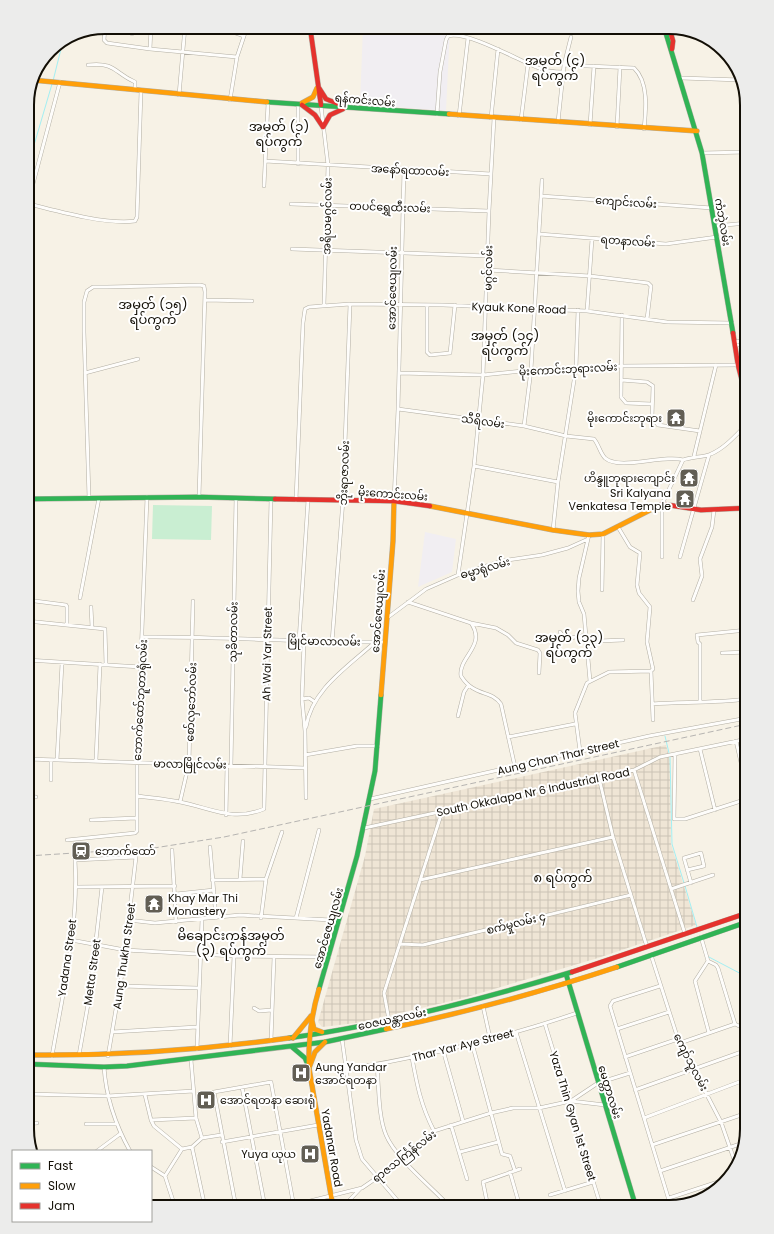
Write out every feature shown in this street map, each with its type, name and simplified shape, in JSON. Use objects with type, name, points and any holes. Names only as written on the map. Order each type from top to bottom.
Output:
[{"type":"main road","points":[[311,34],[321,105]]},
{"type":"main road","name":"ကံဘဲ့လမ်း","points":[[667,34],[697,131],[702,153],[740,372]]},
{"type":"main road","name":"ကံဘဲ့လမ်း","points":[[671,34],[673,41],[672,48]]},
{"type":"main road","name":"ရန်ကင်းလမ်း","points":[[38,81],[230,100],[321,105],[644,129],[697,131]]},
{"type":"main road","points":[[317,85],[313,97],[299,104],[315,115],[323,127],[330,115],[347,108]]},
{"type":"main road","points":[[317,85],[326,99],[347,108]]},
{"type":"main road","name":"မိုးကောင်းလမ်း","points":[[34,500],[147,497],[394,501],[425,505],[589,537],[604,534],[662,504]]},
{"type":"main road","name":"အောင်ဇေယျလမ်း","points":[[308,1044],[311,1016],[329,957],[364,828],[370,799],[378,746],[394,501]]},
{"type":"main road","points":[[662,504],[694,509],[714,510],[740,508]]},
{"type":"main road","name":"ဝေဇယန္တာလမ်း","points":[[34,1055],[108,1056],[230,1046],[292,1039],[389,1020],[426,1012],[566,974],[740,915]]},
{"type":"main road","points":[[729,919],[731,927]]},
{"type":"main road","name":"ဝေဇယန္တာလမ်း","points":[[34,1064],[104,1067],[127,1066],[191,1060],[342,1039],[427,1021],[569,983],[740,925]]},
{"type":"main road","name":"မေတ္တာလမ်း","points":[[566,974],[634,1200]]},
{"type":"main road","points":[[426,1012],[427,1021]]},
{"type":"main road","points":[[311,1016],[314,1029],[317,1031],[327,1032]]},
{"type":"main road","points":[[292,1039],[311,1016]]},
{"type":"main road","points":[[309,1068],[315,1052],[325,1042]]},
{"type":"main road","name":"Yadanar Road","points":[[308,1044],[309,1068],[332,1200]]},
{"type":"main road","points":[[292,1047],[306,1058],[309,1068]]},
{"type":"main road","points":[[126,1055],[127,1066]]},
{"type":"street","points":[[104,34],[104,40],[107,43],[150,49],[237,57]]},
{"type":"street","points":[[150,49],[151,34]]},
{"type":"street","points":[[179,95],[184,34]]},
{"type":"street","points":[[230,100],[237,57],[244,36],[238,34]]},
{"type":"street","points":[[437,114],[440,72],[448,36],[452,35],[468,38],[498,49],[528,64],[551,72],[564,72]]},
{"type":"street","points":[[558,122],[564,65],[571,37]]},
{"type":"street","points":[[459,116],[468,38]]},
{"type":"street","name":"မဂ္ဂင်လမ်း","points":[[458,575],[474,466],[483,375],[487,306],[493,118],[498,49]]},
{"type":"street","points":[[88,65],[96,64],[114,67],[135,82],[135,90]]},
{"type":"street","points":[[521,120],[528,64]]},
{"type":"street","points":[[564,65],[634,68],[638,72],[645,95],[644,129]]},
{"type":"street","points":[[590,125],[594,66]]},
{"type":"street","points":[[617,127],[620,67]]},
{"type":"street","points":[[681,78],[735,80]]},
{"type":"street","points":[[34,180],[60,82]]},
{"type":"street","points":[[34,205],[109,220],[135,221],[137,217],[141,91]]},
{"type":"street","points":[[264,186],[268,102]]},
{"type":"street","points":[[298,164],[299,104]]},
{"type":"street","name":"အရိယမဂ္ဂင်လမ်း","points":[[321,105],[328,166],[327,250],[324,305]]},
{"type":"street","points":[[702,153],[740,152]]},
{"type":"street","name":"အနော်ရထာလမ်း","points":[[264,161],[328,166],[491,174]]},
{"type":"street","name":"အောင်ဇေယျလမ်း","points":[[394,501],[398,409],[404,170]]},
{"type":"street","points":[[524,426],[531,370],[542,180]]},
{"type":"street","name":"ကျောင်းလမ်း","points":[[541,196],[712,208]]},
{"type":"street","name":"တပင်ရွှေထီးလမ်း","points":[[291,204],[489,211]]},
{"type":"street","points":[[715,226],[740,224]]},
{"type":"street","name":"ရတနာလမ်း","points":[[539,234],[673,244],[717,237]]},
{"type":"street","points":[[587,310],[592,239]]},
{"type":"street","points":[[292,249],[488,256]]},
{"type":"street","points":[[488,270],[590,276],[649,283],[651,288],[647,319]]},
{"type":"street","points":[[89,498],[84,302],[87,291],[93,287],[107,286],[200,285],[204,286],[205,300],[200,498]]},
{"type":"street","points":[[205,300],[252,301]]},
{"type":"street","name":"ဘိုးရာဇာလမ်း","points":[[332,642],[343,500],[350,304]]},
{"type":"street","points":[[427,304],[427,352],[430,355],[450,353],[455,305]]},
{"type":"street","name":"Kyauk Kone Road","points":[[296,500],[305,309],[324,305],[427,304],[587,310],[622,314],[647,319],[708,324],[732,323]]},
{"type":"street","points":[[553,530],[558,482],[576,368],[578,310]]},
{"type":"street","points":[[622,314],[621,397],[624,402],[652,404]]},
{"type":"street","points":[[735,344],[740,342]]},
{"type":"street","points":[[735,344],[740,344]]},
{"type":"street","points":[[85,373],[138,359]]},
{"type":"street","name":"မိုးကောင်းဘုရားလမ်း","points":[[399,373],[483,375],[531,370],[621,366],[738,364]]},
{"type":"street","points":[[694,456],[716,365]]},
{"type":"street","points":[[621,380],[646,382],[653,386],[652,417],[658,425],[700,431]]},
{"type":"street","name":"သီရိလမ်း","points":[[398,409],[524,426],[566,436],[594,439],[605,458],[614,461],[640,463],[670,458],[683,460]]},
{"type":"street","points":[[662,557],[662,504],[683,460],[694,456],[709,455],[721,449],[740,431]]},
{"type":"street","points":[[680,557],[709,455]]},
{"type":"street","points":[[474,466],[558,482]]},
{"type":"street","name":"ဘောက်ထော်ဘူတာရုံလမ်း","points":[[67,840],[137,832],[137,763],[143,637],[147,497]]},
{"type":"street","points":[[80,598],[99,498]]},
{"type":"street","name":"သုခိတာလမ်း","points":[[226,815],[229,765],[236,498]]},
{"type":"street","name":"Ah Wai Yar Street","points":[[226,815],[244,814],[264,809],[271,499]]},
{"type":"street","points":[[299,641],[308,500]]},
{"type":"street","points":[[693,600],[702,576],[700,559],[712,527],[714,510]]},
{"type":"street","points":[[618,527],[630,547],[641,556],[637,572],[637,585],[639,593],[650,607],[647,642],[653,669],[651,671],[653,720]]},
{"type":"street","points":[[602,590],[604,534]]},
{"type":"street","points":[[589,537],[579,578],[578,591],[586,635],[590,681]]},
{"type":"street","name":"ဓမ္မာရုံလမ်း","points":[[386,618],[426,589],[458,575],[502,561],[542,555],[568,548],[589,537]]},
{"type":"street","points":[[34,601],[66,605],[67,625]]},
{"type":"street","name":"စော်လှဘော်လမ်း","points":[[180,802],[189,763],[193,601]]},
{"type":"street","points":[[408,602],[471,623],[496,628],[508,635],[516,643],[538,650],[540,653],[539,673]]},
{"type":"street","points":[[91,607],[92,627]]},
{"type":"street","points":[[34,622],[105,629],[106,665]]},
{"type":"street","points":[[471,623],[474,630],[474,648],[463,664],[460,672],[461,676],[468,686],[498,700],[501,704],[515,768]]},
{"type":"street","points":[[700,701],[700,644],[698,642],[697,635],[740,631]]},
{"type":"street","points":[[560,632],[563,638],[586,635]]},
{"type":"street","name":"မြိုင်မာလာလမ်း","points":[[143,637],[193,636],[299,641],[384,642]]},
{"type":"street","points":[[587,643],[623,640]]},
{"type":"street","points":[[304,641],[302,699],[305,731],[306,798]]},
{"type":"street","points":[[305,731],[308,717],[315,702],[338,674],[374,642]]},
{"type":"street","points":[[722,653],[740,652]]},
{"type":"street","points":[[34,661],[141,667]]},
{"type":"street","points":[[57,760],[62,663]]},
{"type":"street","points":[[96,760],[100,664]]},
{"type":"street","points":[[580,751],[575,724],[576,709],[583,689],[590,681],[609,672],[651,671]]},
{"type":"street","points":[[458,716],[464,692],[468,686]]},
{"type":"street","points":[[302,699],[309,698],[315,702]]},
{"type":"street","points":[[652,704],[700,701],[718,703],[740,700]]},
{"type":"street","name":"Aung Chan Thar Street","points":[[370,799],[515,768],[580,751],[740,719]]},
{"type":"street","points":[[508,737],[575,724]]},
{"type":"street","name":"South Okkalapa Nr 6 Industrial Road","points":[[364,828],[634,770],[660,758],[740,740]]},
{"type":"street","points":[[736,741],[740,758]]},
{"type":"street","points":[[305,755],[357,746],[378,746]]},
{"type":"street","points":[[700,749],[715,810]]},
{"type":"street","points":[[675,754],[674,819],[685,820],[740,801]]},
{"type":"street","name":"မာလာမြိုင်လမ်း","points":[[34,759],[96,760],[137,763],[189,763],[306,768]]},
{"type":"street","points":[[52,760],[52,780]]},
{"type":"street","points":[[634,770],[685,934]]},
{"type":"street","points":[[599,778],[613,838],[647,947]]},
{"type":"street","points":[[137,796],[180,802],[226,815]]},
{"type":"street","points":[[389,1020],[384,993],[442,812]]},
{"type":"street","points":[[91,820],[136,818]]},
{"type":"street","points":[[296,918],[320,830]]},
{"type":"street","points":[[261,918],[266,880],[282,832]]},
{"type":"street","points":[[420,880],[613,838]]},
{"type":"street","points":[[240,879],[243,841]]},
{"type":"street","points":[[210,847],[216,918]]},
{"type":"street","points":[[172,850],[176,894],[176,922]]},
{"type":"street","points":[[687,870],[704,866],[701,853],[684,858],[687,870],[691,883]]},
{"type":"street","name":"Yadana Street","points":[[52,1056],[71,940],[77,887],[75,860],[136,857]]},
{"type":"street","name":"Aung Thukha Street","points":[[108,1056],[120,986],[128,920],[134,887],[136,857]]},
{"type":"street","points":[[671,889],[713,875]]},
{"type":"street","points":[[212,880],[266,880]]},
{"type":"street","points":[[77,887],[175,886]]},
{"type":"street","name":"Metta Street","points":[[79,1056],[96,946],[102,887]]},
{"type":"street","points":[[176,894],[214,890]]},
{"type":"street","name":"စက်မှုလမ်း ၄","points":[[400,944],[423,945],[631,895]]},
{"type":"street","points":[[128,920],[155,923],[240,916],[331,920],[338,922]]},
{"type":"street","points":[[196,1049],[202,919]]},
{"type":"street","points":[[701,937],[708,961],[716,965],[718,968],[735,1024]]},
{"type":"street","points":[[71,940],[96,946],[125,950],[234,956],[329,957]]},
{"type":"street","name":"ကျော်သူလမ်း","points":[[651,955],[678,1039],[721,1122],[734,1159]]},
{"type":"street","points":[[230,1046],[234,956]]},
{"type":"street","points":[[271,1041],[274,957]]},
{"type":"street","points":[[708,961],[695,981],[709,1033]]},
{"type":"street","points":[[120,986],[198,988]]},
{"type":"street","points":[[660,986],[611,1003],[625,1058],[669,1198],[715,1183]]},
{"type":"street","points":[[483,1006],[490,1038]]},
{"type":"street","points":[[254,1008],[259,1011],[272,1010]]},
{"type":"street","points":[[617,1029],[669,1012]]},
{"type":"street","name":"Thar Yar Aye Street","points":[[347,1070],[412,1058],[516,1032],[577,1013]]},
{"type":"street","name":"Yaza Thin Gyan 1st Street","points":[[545,1024],[570,1101],[598,1200]]},
{"type":"street","points":[[680,1043],[735,1024],[740,1026]]},
{"type":"street","points":[[112,1032],[197,1027]]},
{"type":"street","points":[[516,1032],[565,1191]]},
{"type":"street","points":[[342,1039],[356,1140],[362,1158],[396,1200]]},
{"type":"street","points":[[625,1058],[678,1039]]},
{"type":"street","points":[[472,1043],[502,1154],[510,1156],[515,1171]]},
{"type":"street","points":[[442,1050],[463,1121]]},
{"type":"street","points":[[635,1090],[740,1052]]},
{"type":"street","points":[[412,1058],[422,1104],[434,1130]]},
{"type":"street","points":[[191,1060],[196,1118],[202,1138]]},
{"type":"street","points":[[377,1065],[383,1122],[386,1135],[402,1158],[443,1200]]},
{"type":"street","points":[[104,1067],[107,1096],[120,1134],[129,1150]]},
{"type":"street","points":[[570,1101],[598,1083],[630,1072]]},
{"type":"street","points":[[644,1118],[740,1081]]},
{"type":"street","points":[[234,1200],[222,1142],[214,1092],[272,1082],[293,1200]]},
{"type":"street","points":[[242,1087],[264,1200]]},
{"type":"street","points":[[34,1094],[107,1096],[194,1091]]},
{"type":"street","points":[[145,1095],[151,1120],[154,1126],[182,1149]]},
{"type":"street","points":[[570,1101],[605,1105]]},
{"type":"street","name":"ရာဇသင်္ကြန်လမ်း","points":[[314,1200],[362,1188],[402,1158],[434,1130],[491,1112],[513,1108],[539,1108],[570,1101]]},
{"type":"street","points":[[652,1145],[740,1115]]},
{"type":"street","points":[[151,1120],[196,1118]]},
{"type":"street","points":[[86,1124],[116,1124]]},
{"type":"street","points":[[222,1142],[318,1125]]},
{"type":"street","points":[[451,1125],[467,1179]]},
{"type":"street","points":[[98,1150],[120,1134]]},
{"type":"street","points":[[165,1176],[182,1149],[192,1147],[202,1138],[221,1134]]},
{"type":"street","points":[[460,1152],[498,1142]]},
{"type":"street","points":[[660,1171],[738,1145]]},
{"type":"street","points":[[192,1147],[203,1200]]},
{"type":"street","points":[[152,1168],[165,1176],[173,1200]]},
{"type":"street","points":[[487,1200],[483,1182],[520,1169]]},
{"type":"street","points":[[510,1172],[518,1200]]},
{"type":"street","points":[[550,1196],[593,1182]]},
{"type":"street","points":[[350,1200],[362,1188]]},
{"type":"shaded area","points":[[363,34],[450,34],[446,111],[360,104]]},
{"type":"shaded area","points":[[425,532],[456,539],[452,572],[418,587]]},
{"type":"shaded area","points":[[666,745],[670,760],[671,844],[696,925],[598,958],[460,999],[356,1023],[322,1027],[318,1022],[365,856],[374,809]]},
{"type":"green space","points":[[153,505],[212,506],[211,540],[152,539]]},
{"type":"waterway","points":[[53,81],[61,50]]},
{"type":"waterway","points":[[34,145],[52,84]]},
{"type":"waterway","points":[[665,736],[669,753]]},
{"type":"waterway","points":[[670,756],[672,844],[684,883]]},
{"type":"waterway","points":[[685,886],[697,927]]},
{"type":"waterway","points":[[707,956],[740,973]]},
{"type":"railway","points":[[34,856],[154,848],[224,837],[740,726]]},
{"type":"traffic: fast","points":[[666,34],[702,153],[733,333]]},
{"type":"traffic: fast","points":[[267,102],[449,114]]},
{"type":"traffic: fast","points":[[34,499],[199,497],[275,499]]},
{"type":"traffic: fast","points":[[319,989],[357,856],[375,771],[381,695]]},
{"type":"traffic: fast","points":[[617,967],[740,924]]},
{"type":"traffic: fast","points":[[289,1038],[325,1033],[432,1011],[572,972]]},
{"type":"traffic: fast","points":[[566,974],[634,1200]]},
{"type":"traffic: fast","points":[[34,1064],[104,1067],[127,1066],[325,1042],[386,1029]]},
{"type":"traffic: fast","points":[[292,1047],[305,1058],[309,1068]]},
{"type":"traffic: slow","points":[[38,81],[267,102]]},
{"type":"traffic: slow","points":[[302,103],[313,97],[317,88]]},
{"type":"traffic: slow","points":[[449,114],[697,131]]},
{"type":"traffic: slow","points":[[381,695],[393,541],[394,501]]},
{"type":"traffic: slow","points":[[430,506],[553,530],[589,535],[603,534],[658,506]]},
{"type":"traffic: slow","points":[[386,1029],[502,1001],[617,967]]},
{"type":"traffic: slow","points":[[319,989],[311,1028],[309,1068],[332,1200]]},
{"type":"traffic: slow","points":[[311,1016],[314,1029],[322,1032]]},
{"type":"traffic: slow","points":[[293,1038],[311,1016]]},
{"type":"traffic: slow","points":[[34,1055],[158,1051],[224,1046],[289,1038]]},
{"type":"traffic: slow","points":[[309,1068],[315,1052],[325,1042]]},
{"type":"traffic: jam","points":[[311,34],[321,105]]},
{"type":"traffic: jam","points":[[671,34],[673,41],[672,49]]},
{"type":"traffic: jam","points":[[319,88],[326,99],[341,105]]},
{"type":"traffic: jam","points":[[302,105],[315,115],[323,127]]},
{"type":"traffic: jam","points":[[323,127],[330,115],[343,109]]},
{"type":"traffic: jam","points":[[733,333],[740,373]]},
{"type":"traffic: jam","points":[[275,499],[394,501],[430,506]]},
{"type":"traffic: jam","points":[[658,506],[662,504],[701,510],[740,508]]},
{"type":"traffic: jam","points":[[572,972],[740,915]]},
{"type":"place","name":"မိုးကောင်းဘုရား","points":[[676,418]]},
{"type":"place","name":"ဟိန္ဒူဘုရားကျောင်း","points":[[689,478]]},
{"type":"place","name":"Sri Kalyana Venkatesa Temple","points":[[685,499]]},
{"type":"place","name":"ဘောက်ထော်","points":[[81,851]]},
{"type":"place","name":"Khay Mar Thi Monastery","points":[[154,904]]},
{"type":"place","name":"Aung Yandar အောင်ရတနာ","points":[[301,1073]]},
{"type":"place","name":"အောင်ရတနာ ဆေးရုံ","points":[[206,1100]]},
{"type":"place","name":"Yuya ယုယ","points":[[310,1154]]},
{"type":"district","name":"အမှတ် (၄) ရပ်ကွက်","points":[[555,68]]},
{"type":"district","name":"အမှတ် (၁) ရပ်ကွက်","points":[[279,134]]},
{"type":"district","name":"အမှတ် (၁၅) ရပ်ကွက်","points":[[153,312]]},
{"type":"district","name":"အမှတ် (၁၄) ရပ်ကွက်","points":[[505,342]]},
{"type":"district","name":"အမှတ် (၁၃) ရပ်ကွက်","points":[[569,644]]},
{"type":"district","name":"၈ ရပ်ကွက်","points":[[563,877]]},
{"type":"district","name":"မိချောင်းကန်အမှတ် (၃) ရပ်ကွက်","points":[[231,942]]}]
